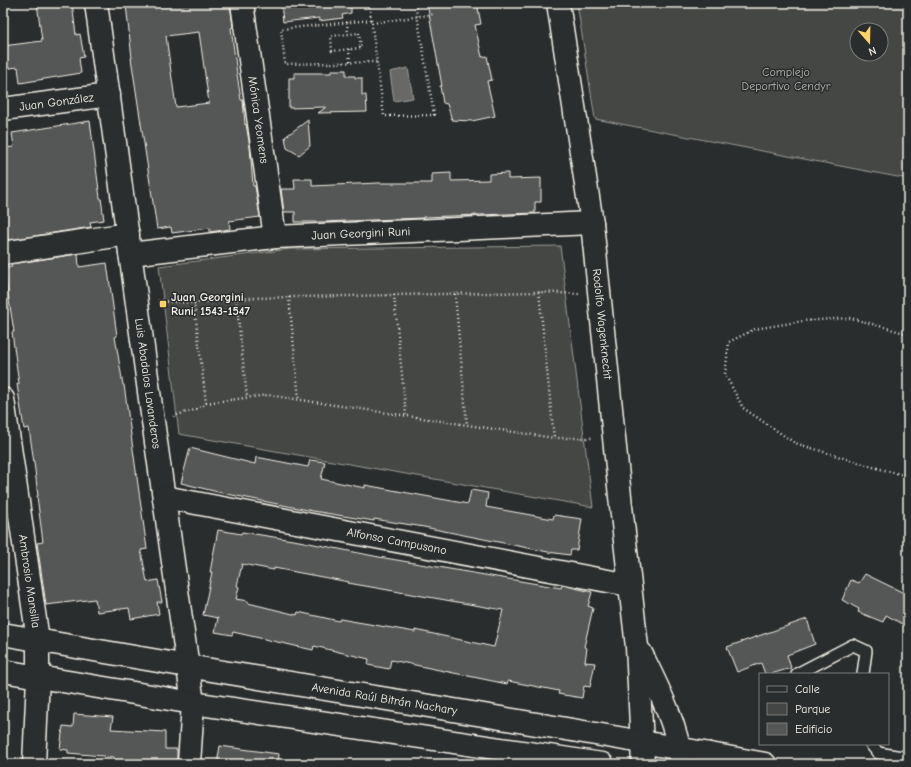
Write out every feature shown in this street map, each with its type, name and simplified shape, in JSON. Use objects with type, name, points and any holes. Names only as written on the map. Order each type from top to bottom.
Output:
[{"type":"street","name":"Luis Abadalos Lavanderos","points":[[96,3],[193,703],[189,764]]},
{"type":"street","name":"Mónica Yeomens","points":[[242,3],[275,237]]},
{"type":"street","name":"Rodolfo Wagenknecht","points":[[558,3],[592,223],[637,647],[643,764]]},
{"type":"street","name":"Juan González","points":[[3,108],[109,95]]},
{"type":"street","name":"Juan Georgini Runi","points":[[3,253],[129,244],[592,223]]},
{"type":"street","name":"Ambrosio Mansilla","points":[[3,399],[38,640],[38,678],[34,764]]},
{"type":"street","name":"Alfonso Campusano","points":[[164,497],[630,585]]},
{"type":"street","name":"Avenida Raúl Bitrán Nachary","points":[[3,634],[188,667],[641,741],[680,756],[765,764]]},
{"type":"street","name":"Rodolfo Wagenknecht","points":[[637,647],[662,696],[680,756]]},
{"type":"street","points":[[3,671],[193,703],[602,764]]},
{"type":"lane","points":[[799,673],[853,645],[866,651],[863,673]]},
{"type":"lane","points":[[872,745],[878,753],[908,758]]},
{"type":"path","points":[[369,3],[384,116],[434,114],[415,3]]},
{"type":"path","points":[[377,62],[285,64],[280,29],[347,22],[372,22],[435,14]]},
{"type":"path","points":[[347,22],[348,34]]},
{"type":"path","points":[[359,33],[361,48],[349,50],[332,51],[331,36],[359,33]]},
{"type":"path","points":[[349,50],[350,63]]},
{"type":"path","points":[[136,299],[194,303],[236,299],[289,297],[539,292],[599,295]]},
{"type":"path","points":[[539,292],[554,438]]},
{"type":"path","points":[[455,294],[467,424]]},
{"type":"path","points":[[394,295],[406,415]]},
{"type":"path","points":[[289,297],[299,399]]},
{"type":"path","points":[[236,299],[247,397]]},
{"type":"path","points":[[194,303],[206,403]]},
{"type":"path","points":[[908,334],[851,318],[803,321],[755,329],[729,342],[725,374],[743,408],[796,443],[873,467],[908,476]]},
{"type":"path","points":[[153,420],[198,409],[206,403],[268,395],[554,438],[614,439]]},
{"type":"green space","name":"Complejo Deportivo Cendyr","points":[[577,3],[908,3],[908,179],[595,119]]},
{"type":"green space","points":[[560,246],[593,507],[179,434],[159,266],[290,249]]},
{"type":"shaded area","points":[[408,68],[413,98],[394,101],[390,72]]},
{"type":"building","points":[[37,3],[72,3],[76,35],[80,34],[84,57],[79,58],[81,73],[20,83],[18,67],[3,69],[3,46],[42,41]]},
{"type":"building","points":[[144,3],[230,3],[233,27],[231,28],[237,74],[241,100],[243,100],[245,125],[246,124],[250,147],[253,186],[255,186],[260,217],[229,221],[230,229],[210,232],[210,228],[172,233],[171,227],[157,229],[131,58],[126,5]],"holes":[[[199,32],[209,103],[176,107],[166,36]]]},
{"type":"building","points":[[281,3],[351,3],[351,13],[342,15],[343,18],[319,21],[319,18],[283,22]]},
{"type":"building","points":[[427,3],[477,3],[481,24],[475,25],[482,57],[487,56],[492,80],[487,81],[495,116],[472,121],[452,120],[447,104],[443,103],[440,86],[442,86]]},
{"type":"building","points":[[331,70],[346,70],[346,76],[362,78],[362,95],[366,95],[367,112],[318,113],[326,107],[289,108],[289,78],[294,78],[294,73],[331,73]]},
{"type":"building","points":[[308,120],[310,146],[299,155],[287,148],[285,137]]},
{"type":"building","points":[[90,121],[104,220],[90,222],[91,227],[8,240],[3,210],[3,148],[14,147],[12,133]]},
{"type":"building","points":[[451,173],[451,181],[489,180],[489,174],[508,173],[508,179],[541,178],[541,202],[535,202],[535,213],[322,222],[295,222],[295,212],[284,212],[281,189],[295,189],[294,179],[312,179],[312,186],[378,183],[432,183],[432,174]]},
{"type":"building","points":[[78,254],[79,267],[107,263],[117,336],[115,337],[124,385],[147,549],[141,550],[147,582],[158,580],[162,602],[157,602],[159,614],[131,619],[129,608],[97,612],[95,599],[46,605],[37,543],[43,542],[35,470],[29,428],[24,429],[17,384],[19,384],[12,332],[14,332],[4,268],[12,267],[11,264]]},
{"type":"building","points":[[190,448],[255,464],[256,457],[308,467],[310,460],[325,462],[321,479],[365,488],[365,485],[468,504],[471,490],[488,493],[486,507],[553,519],[554,515],[582,519],[577,550],[571,550],[570,555],[548,552],[424,527],[313,511],[222,493],[181,483]]},
{"type":"building","points":[[218,530],[241,534],[242,532],[299,541],[379,557],[561,588],[562,585],[592,592],[588,606],[593,608],[584,647],[587,648],[585,662],[595,663],[590,687],[584,686],[582,698],[558,694],[559,691],[508,681],[507,684],[391,660],[389,669],[368,665],[369,659],[314,646],[313,650],[233,632],[232,635],[215,632],[218,618],[203,615],[212,572],[210,572]],"holes":[[[242,564],[274,570],[274,568],[349,582],[348,583],[503,610],[494,647],[415,630],[415,632],[340,619],[339,621],[298,612],[297,615],[236,599],[239,587],[237,586]]]},
{"type":"building","points":[[865,574],[908,595],[908,627],[886,615],[883,622],[858,612],[859,609],[842,600],[851,580],[859,583]]},
{"type":"building","points":[[807,619],[815,644],[787,655],[791,668],[774,673],[765,673],[761,663],[737,672],[727,647]]},
{"type":"building","points":[[74,714],[113,717],[111,729],[165,732],[165,749],[177,749],[177,764],[114,764],[114,757],[68,753],[68,750],[60,749],[63,726],[73,727]]},
{"type":"building","points":[[220,746],[279,754],[278,764],[217,764]]},
{"type":"place","name":"Juan Georgini Runi, 1543-1547","points":[[163,304]]}]
